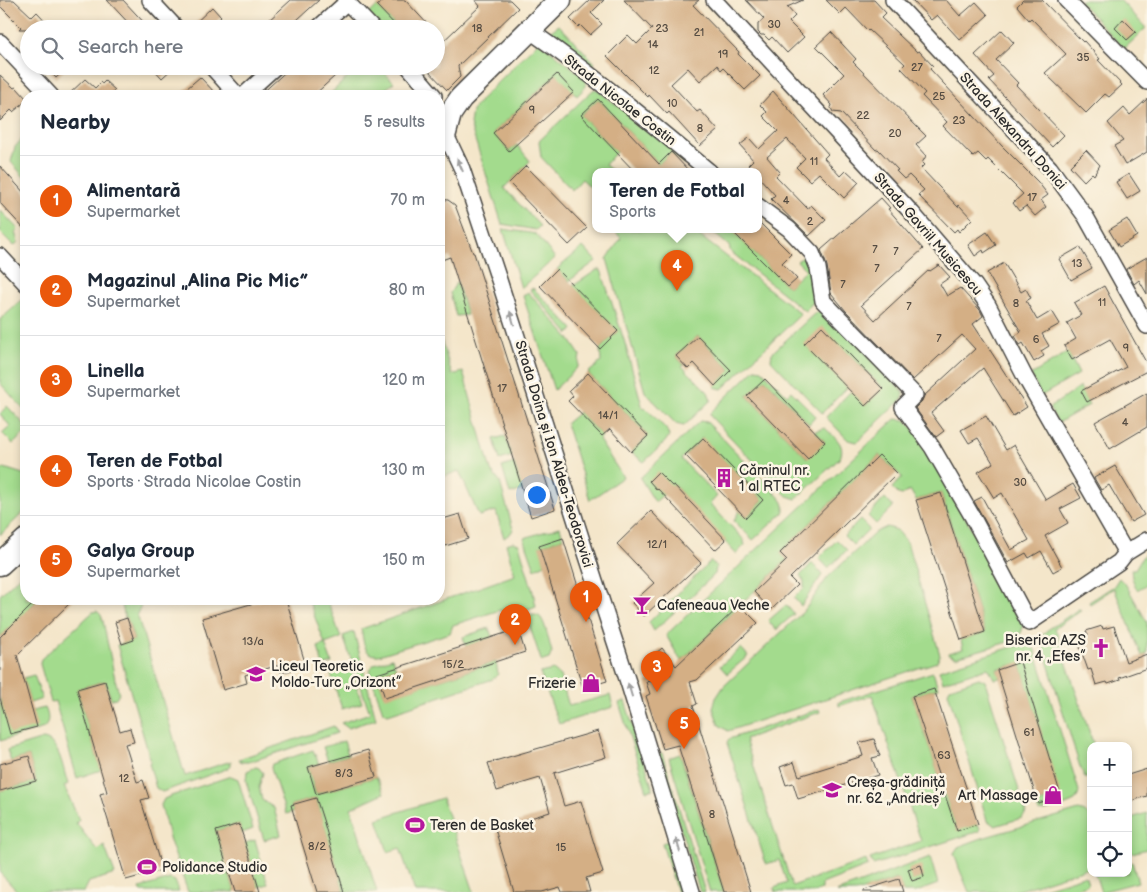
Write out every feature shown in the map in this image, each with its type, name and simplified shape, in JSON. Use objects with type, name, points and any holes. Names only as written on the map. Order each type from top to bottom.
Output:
[{"type":"main road","points":[[445,120],[461,98],[560,0]]},
{"type":"main road","points":[[0,564],[20,546]]},
{"type":"street","points":[[150,0],[169,20]]},
{"type":"street","name":"Strada Gavriil Musicescu","points":[[714,0],[908,209],[975,286],[988,305],[1024,376],[1126,554]]},
{"type":"street","name":"Strada Alexandru Donici","points":[[893,0],[1054,174],[1086,217],[1147,326]]},
{"type":"street","points":[[1066,0],[1147,82]]},
{"type":"street","points":[[326,20],[346,1],[364,20]]},
{"type":"street","name":"Strada Nicolae Costin","points":[[529,30],[626,103],[705,168]]},
{"type":"street","points":[[0,42],[20,63]]},
{"type":"street","points":[[31,75],[45,90]]},
{"type":"street","points":[[219,75],[233,90]]},
{"type":"street","points":[[250,90],[266,75]]},
{"type":"street","points":[[416,75],[429,90]]},
{"type":"street","name":"Strada Doina și Ion Aldea-Teodorovici","points":[[445,128],[462,169],[496,271],[629,685],[692,892]]},
{"type":"street","points":[[762,209],[789,229],[812,253],[818,268],[823,301],[916,395],[903,407],[932,447],[972,516],[1029,623],[1119,562],[1126,554],[1147,540]]},
{"type":"street","points":[[0,256],[20,278]]},
{"type":"green space","points":[[1081,0],[1120,0],[1145,29],[1124,49],[1080,2]]},
{"type":"green space","points":[[377,6],[390,20],[374,20],[369,14]]},
{"type":"green space","points":[[559,25],[595,63],[590,68],[547,34]]},
{"type":"green space","points":[[539,41],[586,79],[584,88],[577,96],[556,74],[493,133],[509,151],[517,145],[530,161],[504,188],[540,226],[536,230],[502,224],[470,124],[472,111],[482,98]]},
{"type":"green space","points":[[350,75],[387,75],[394,82],[385,90],[334,90]]},
{"type":"green space","points":[[596,89],[688,161],[684,165],[671,152],[659,164],[598,99],[581,115],[616,152],[605,165],[609,168],[592,168],[592,188],[582,179],[572,190],[541,157],[539,141]]},
{"type":"green space","points":[[20,141],[20,172],[11,162],[15,147]]},
{"type":"green space","points":[[0,210],[18,229],[15,232],[18,242],[14,246],[0,232]]},
{"type":"green space","points":[[503,229],[536,234],[555,258],[521,288]]},
{"type":"green space","points":[[617,233],[696,233],[799,312],[800,315],[722,389],[714,387],[731,370],[698,336],[676,356],[684,365],[682,366],[708,392],[711,400],[684,426],[676,424],[645,392],[607,259],[621,238]]},
{"type":"green space","points":[[734,233],[788,287],[806,270],[797,261],[805,256],[814,269],[817,298],[805,311],[731,252],[729,246],[715,234]]},
{"type":"green space","points":[[583,247],[596,261],[569,281],[557,269]]},
{"type":"green space","points":[[597,270],[601,270],[624,340],[643,409],[645,407],[667,430],[669,436],[644,462],[631,452],[648,436],[588,373],[601,362],[600,349],[618,331],[573,286]]},
{"type":"green space","points":[[457,282],[467,315],[456,316],[450,293]]},
{"type":"green space","points":[[533,288],[573,329],[569,334],[530,290]]},
{"type":"green space","points":[[528,292],[568,337],[580,355],[578,367],[554,390],[523,296]]},
{"type":"green space","points":[[20,302],[20,405],[0,383],[0,320]]},
{"type":"green space","points":[[820,311],[842,325],[903,392],[903,398],[857,442],[848,440],[826,417],[851,391],[865,406],[883,388],[822,327],[847,388],[822,413],[771,360],[772,353],[814,314]]},
{"type":"green space","points":[[445,352],[452,375],[463,372],[491,471],[500,482],[513,529],[511,533],[504,538],[496,511],[479,516],[459,471],[445,476]]},
{"type":"green space","points":[[1068,352],[1079,374],[1041,396],[1031,375]]},
{"type":"green space","points":[[755,369],[762,370],[787,395],[791,391],[816,416],[809,424],[765,379],[747,396],[807,458],[825,442],[815,431],[825,428],[841,445],[840,458],[796,499],[787,496],[711,417],[710,413]]},
{"type":"green space","points":[[1080,387],[1089,405],[1058,423],[1049,408]]},
{"type":"green space","points":[[7,406],[20,420],[20,438],[13,444],[2,433],[10,426],[0,414]]},
{"type":"green space","points":[[579,412],[602,436],[599,440],[623,477],[590,500],[566,423]]},
{"type":"green space","points":[[895,419],[905,420],[920,435],[1024,624],[1021,633],[1008,642],[956,657],[948,654],[963,649],[961,640],[985,632],[941,493],[916,500],[910,490],[902,495],[898,494],[892,488],[902,477],[879,455],[780,553],[787,560],[681,661],[666,635]]},
{"type":"green space","points":[[700,421],[707,422],[784,504],[783,513],[753,540],[734,521],[739,511],[746,517],[763,500],[702,438],[681,459],[717,496],[710,504],[743,539],[745,545],[736,554],[674,485],[655,502],[640,478]]},
{"type":"green space","points":[[505,436],[512,456],[500,460],[494,439]]},
{"type":"green space","points":[[514,463],[523,490],[510,494],[502,467]]},
{"type":"green space","points":[[4,468],[20,473],[20,516],[0,535],[0,472]]},
{"type":"green space","points":[[885,498],[893,507],[876,524],[868,516]]},
{"type":"green space","points":[[860,520],[869,529],[853,545],[844,536]]},
{"type":"green space","points":[[560,527],[563,538],[540,546],[545,564],[535,569],[524,538]]},
{"type":"green space","points":[[887,527],[897,530],[907,542],[940,655],[937,662],[728,731],[719,725],[713,708],[716,698],[724,686],[804,611],[828,577],[876,532]]},
{"type":"green space","points":[[837,540],[847,550],[828,568],[819,558]]},
{"type":"green space","points":[[513,542],[519,544],[536,606],[505,614],[500,610],[453,625],[450,633],[379,655],[374,655],[367,651],[361,629],[429,605],[445,605],[445,600],[515,575],[506,544]]},
{"type":"green space","points":[[1147,553],[1147,584],[1137,590],[1132,578],[1131,569],[1135,569]]},
{"type":"green space","points":[[711,561],[716,566],[715,574],[654,631],[649,622]]},
{"type":"green space","points":[[812,563],[822,575],[801,606],[794,598],[804,588],[804,581],[800,576]]},
{"type":"green space","points":[[20,576],[20,605],[32,605],[0,637],[0,595]]},
{"type":"green space","points":[[1119,578],[1126,585],[1147,622],[1147,654],[1142,656],[1114,588],[1090,604],[1089,602],[1114,586]]},
{"type":"green space","points":[[122,605],[141,605],[137,614],[185,776],[231,761],[229,768],[162,792],[156,788],[149,763],[151,762],[117,645],[134,640],[127,618],[125,618]]},
{"type":"green space","points":[[310,605],[329,605],[341,638],[325,644]]},
{"type":"green space","points":[[786,605],[794,614],[776,630],[768,621]]},
{"type":"green space","points":[[1079,609],[1081,610],[1055,628],[1093,742],[1087,742],[1087,778],[1080,767],[1041,641],[1046,631]]},
{"type":"green space","points":[[97,611],[103,621],[119,693],[116,698],[111,699],[105,681],[77,689],[101,770],[77,778],[55,701],[51,702],[40,664],[41,659],[93,612]]},
{"type":"green space","points":[[529,616],[538,616],[543,621],[552,652],[549,659],[541,660],[528,621]]},
{"type":"green space","points":[[489,628],[492,637],[466,646],[463,637]]},
{"type":"green space","points":[[354,632],[376,719],[348,728],[341,723],[370,713],[343,636]]},
{"type":"green space","points":[[1028,642],[1035,650],[1079,791],[1078,796],[1073,802],[1041,812],[1035,804],[1060,796],[1020,663],[997,669],[1000,678],[994,679],[987,668],[943,682],[939,670]]},
{"type":"green space","points":[[325,644],[332,663],[323,666],[318,647]]},
{"type":"green space","points":[[741,648],[748,656],[727,674],[720,666]]},
{"type":"green space","points":[[392,658],[396,668],[377,674],[385,697],[496,662],[498,674],[493,679],[388,714],[383,712],[370,673],[371,667],[375,664]]},
{"type":"green space","points":[[350,665],[362,703],[342,709],[330,671]]},
{"type":"green space","points":[[553,670],[560,676],[569,706],[610,695],[613,707],[559,724],[540,673]]},
{"type":"green space","points":[[933,672],[938,688],[912,696],[957,830],[978,824],[980,831],[873,865],[870,859],[921,841],[872,695],[839,706],[839,702]]},
{"type":"green space","points":[[34,675],[42,699],[30,703],[23,678]]},
{"type":"green space","points":[[979,678],[985,681],[1026,813],[1022,818],[995,826],[987,820],[948,692],[950,688]]},
{"type":"green space","points":[[0,698],[32,711],[45,708],[48,719],[46,726],[0,741]]},
{"type":"green space","points":[[625,701],[653,789],[647,791],[619,703]]},
{"type":"green space","points":[[819,709],[820,712],[745,739],[792,886],[866,860],[868,866],[822,884],[822,889],[814,892],[775,892],[774,888],[787,883],[779,860],[766,864],[727,743],[729,739]]},
{"type":"green space","points":[[334,726],[337,733],[249,762],[241,762],[239,759]]},
{"type":"green space","points":[[43,739],[53,745],[60,757],[68,784],[64,786],[79,820],[76,823],[97,850],[104,845],[115,874],[89,882],[84,892],[18,892],[0,873],[0,791],[36,781],[29,756],[11,761],[7,750]]},
{"type":"green space","points":[[344,741],[348,755],[328,761],[323,747]]},
{"type":"green space","points":[[313,750],[319,764],[308,767],[316,794],[376,777],[384,793],[351,808],[377,892],[344,892],[316,798],[291,805],[293,812],[286,814],[271,768],[272,764]]},
{"type":"green space","points":[[662,753],[705,892],[700,892],[658,754]]},
{"type":"green space","points":[[680,754],[724,892],[710,892],[669,758]]},
{"type":"green space","points":[[256,767],[263,773],[259,787],[262,800],[274,808],[281,835],[264,840],[246,781],[247,771]]},
{"type":"green space","points":[[231,776],[238,779],[253,829],[242,833],[239,824],[216,831],[235,892],[188,892],[170,841],[161,805],[164,799],[171,796]]},
{"type":"green space","points":[[442,798],[474,892],[415,892],[400,848],[388,852],[377,819]]},
{"type":"green space","points":[[1079,810],[1087,814],[1087,868],[1013,892],[969,892],[954,853],[958,847],[982,838]]},
{"type":"green space","points":[[1147,813],[1147,849],[1132,853],[1132,832],[1132,818]]},
{"type":"green space","points":[[255,840],[268,884],[258,887],[245,843]]},
{"type":"green space","points":[[668,841],[685,892],[677,892],[662,843]]},
{"type":"green space","points":[[930,857],[938,884],[916,892],[903,892],[898,879],[856,892],[836,892]]},
{"type":"green space","points":[[1132,862],[1138,882],[1101,892],[1096,877],[1132,877]]},
{"type":"green space","points":[[1083,876],[1086,877],[1088,884],[1064,892],[1032,892]]},
{"type":"green space","points":[[170,879],[175,881],[179,892],[142,892],[140,888]]},
{"type":"building","points":[[0,0],[14,0],[32,17],[37,12],[45,20],[20,20],[20,26],[0,6]]},
{"type":"building","points":[[107,0],[123,0],[142,20],[126,20]]},
{"type":"building","points":[[291,0],[319,0],[297,20],[269,20]]},
{"type":"building","points":[[384,0],[405,0],[424,20],[390,20],[377,6]]},
{"type":"building","points":[[475,0],[510,0],[518,8],[458,66],[460,77],[447,90],[433,75],[445,75],[445,39],[480,6]]},
{"type":"building","points":[[590,0],[604,0],[591,13],[602,24],[590,35],[580,25],[578,27],[570,19]]},
{"type":"building","points":[[624,0],[699,0],[693,5],[760,76],[745,90],[723,68],[721,70],[717,65],[700,81],[688,68],[671,84],[697,112],[700,110],[718,130],[700,146],[669,112],[667,114],[649,95],[648,97],[607,56],[628,35],[637,44],[652,29]]},
{"type":"building","points":[[746,0],[803,0],[787,7],[795,16],[789,22],[804,37],[787,53],[772,37],[769,40],[758,32],[758,24],[764,19]]},
{"type":"building","points":[[826,0],[874,0],[886,13],[881,18],[917,52],[919,51],[933,66],[930,69],[1038,182],[1048,195],[1041,200],[1046,207],[1035,216],[1026,206],[1019,211],[1013,203],[1023,194],[988,159],[986,161],[978,153],[973,157],[943,126],[947,122],[922,96],[925,93],[901,68],[905,64],[868,31],[846,8],[840,14]]},
{"type":"building","points":[[912,0],[946,0],[960,16],[976,2],[988,15],[960,40],[937,15],[931,20]]},
{"type":"building","points":[[1023,0],[1042,0],[1084,41],[1100,59],[1098,60],[1122,85],[1109,97],[1105,94],[1086,113],[1045,73],[1066,54],[1031,18],[1029,20],[1017,6]]},
{"type":"building","points":[[212,7],[221,17],[218,20],[198,20]]},
{"type":"building","points":[[1123,19],[1136,32],[1127,40],[1115,28]]},
{"type":"building","points":[[1002,30],[1014,43],[996,60],[1018,83],[1016,85],[1064,135],[1052,147],[989,80],[994,76],[975,55]]},
{"type":"building","points":[[831,32],[856,59],[853,62],[926,136],[916,145],[926,156],[922,163],[924,165],[921,168],[972,219],[959,232],[957,229],[954,232],[918,195],[924,190],[909,175],[904,179],[878,149],[876,150],[841,113],[833,112],[832,105],[823,95],[844,74],[816,46]]},
{"type":"building","points":[[557,74],[574,92],[509,151],[493,133]]},
{"type":"building","points":[[0,75],[20,91],[20,106],[13,112],[11,110],[0,121]]},
{"type":"building","points":[[282,75],[336,75],[320,90],[266,90]]},
{"type":"building","points":[[200,77],[212,90],[185,90]]},
{"type":"building","points":[[85,79],[95,88],[105,81],[115,90],[73,90]]},
{"type":"building","points":[[773,91],[828,154],[824,158],[840,176],[846,170],[859,182],[844,198],[819,173],[810,181],[796,167],[805,158],[787,139],[767,157],[780,172],[776,176],[808,209],[811,205],[826,220],[809,236],[771,199],[775,195],[762,180],[762,168],[751,168],[748,165],[753,160],[740,145],[749,138],[759,149],[778,131],[763,116],[767,112],[760,105]]},
{"type":"building","points":[[598,99],[659,164],[671,152],[686,168],[631,168],[581,115]]},
{"type":"building","points":[[1147,99],[1147,152],[1125,165],[1114,146],[1123,141],[1108,123],[1124,108],[1130,115]]},
{"type":"building","points":[[1086,150],[1100,165],[1094,175],[1092,173],[1084,181],[1070,166]]},
{"type":"building","points":[[0,166],[20,188],[20,225],[0,203]]},
{"type":"building","points":[[526,166],[587,228],[569,245],[509,183]]},
{"type":"building","points":[[1129,174],[1140,191],[1127,199],[1116,182]]},
{"type":"building","points":[[881,198],[890,208],[888,209],[923,249],[861,305],[875,320],[929,270],[939,265],[950,277],[940,284],[947,296],[960,288],[980,310],[983,316],[973,324],[1027,407],[1013,416],[983,368],[931,413],[944,431],[936,437],[915,408],[924,396],[975,349],[962,335],[913,380],[831,293],[827,266],[821,250]]},
{"type":"building","points":[[445,200],[455,205],[474,253],[555,509],[531,517],[450,257],[445,259]]},
{"type":"building","points":[[1127,219],[1137,236],[1119,247],[1109,230]]},
{"type":"building","points":[[762,225],[791,254],[782,263],[797,279],[788,287],[734,233],[762,233]]},
{"type":"building","points":[[987,232],[996,245],[984,253],[983,250],[975,256],[968,245]]},
{"type":"building","points":[[1080,247],[1092,268],[1071,280],[1059,259]]},
{"type":"building","points":[[1147,257],[1147,294],[1139,280],[1134,284],[1126,269]]},
{"type":"building","points":[[1004,263],[1021,292],[1026,289],[1031,298],[1026,301],[1037,320],[1052,311],[1060,324],[1042,334],[1049,346],[1041,351],[1044,356],[1034,362],[1023,343],[1020,345],[1015,336],[1021,332],[987,273]]},
{"type":"building","points":[[557,269],[618,331],[600,349],[540,286]]},
{"type":"building","points":[[1104,286],[1147,364],[1147,371],[1087,402],[1081,391],[1126,367],[1110,339],[1072,360],[1064,346],[1076,339],[1067,323],[1081,315],[1074,303]]},
{"type":"building","points":[[822,326],[883,389],[865,406],[804,344]]},
{"type":"building","points":[[698,336],[731,370],[715,386],[694,363],[688,369],[676,356]]},
{"type":"building","points":[[588,373],[648,436],[631,452],[610,429],[602,436],[568,401],[573,396],[569,391]]},
{"type":"building","points":[[765,379],[825,442],[808,459],[747,396]]},
{"type":"building","points":[[1147,393],[1147,427],[1110,449],[1095,422]]},
{"type":"building","points":[[986,416],[1006,450],[1014,445],[1046,500],[1073,484],[1081,498],[1060,509],[1068,523],[1045,536],[1062,567],[1053,572],[1041,551],[1029,558],[1026,553],[1008,563],[974,501],[982,497],[1011,550],[1029,540],[1002,493],[994,498],[978,472],[993,463],[978,438],[969,443],[961,430]]},
{"type":"building","name":"Căminul nr. 1 al RTEC","points":[[703,438],[763,500],[746,518],[685,455]]},
{"type":"building","points":[[879,455],[897,473],[790,578],[797,585],[771,610],[754,592],[787,560],[780,553]]},
{"type":"building","points":[[1115,466],[1144,515],[1131,522],[1109,485],[1101,490],[1094,478]]},
{"type":"building","points":[[658,472],[672,486],[674,485],[726,540],[715,550],[649,481]]},
{"type":"building","points":[[941,493],[985,632],[961,640],[916,500]]},
{"type":"building","points":[[651,511],[701,563],[644,616],[632,603],[654,583],[617,544]]},
{"type":"building","points":[[460,514],[468,539],[445,546],[445,518]]},
{"type":"building","points":[[563,538],[607,681],[583,688],[539,546]]},
{"type":"building","points":[[32,605],[68,605],[17,655],[37,727],[10,734],[0,698],[0,637]]},
{"type":"building","points":[[247,605],[288,605],[306,666],[281,673],[279,665],[245,675],[247,683],[223,690],[202,618]]},
{"type":"building","points":[[740,605],[758,623],[697,680],[690,682],[697,704],[693,706],[751,892],[724,892],[678,745],[663,749],[646,696],[650,694],[646,682],[671,674],[654,655],[662,648],[676,666]]},
{"type":"building","points":[[127,618],[134,640],[122,644],[115,622]]},
{"type":"building","name":"Biserica AZS nr. 4 „Efes”","points":[[1102,626],[1103,629],[1114,626],[1126,662],[1147,654],[1147,668],[1108,684],[1107,682],[1096,685],[1091,669],[1088,670],[1077,639],[1088,635],[1086,631]]},
{"type":"building","points":[[518,629],[525,652],[385,698],[377,674]]},
{"type":"building","points":[[1020,662],[1061,796],[1038,803],[997,670]]},
{"type":"building","points":[[105,681],[120,731],[130,728],[134,742],[125,744],[137,782],[143,780],[149,798],[141,800],[162,870],[126,880],[100,794],[107,792],[77,689]]},
{"type":"building","points":[[934,689],[978,824],[957,831],[912,696]]},
{"type":"building","points":[[598,731],[606,757],[554,773],[564,806],[581,801],[603,873],[586,878],[590,892],[562,892],[560,887],[542,892],[514,892],[495,829],[550,812],[540,778],[497,791],[488,763]]},
{"type":"building","points":[[874,739],[880,756],[872,758],[878,775],[798,799],[793,783],[786,785],[780,767],[794,762],[799,776],[863,756],[859,743]]},
{"type":"building","points":[[368,750],[376,777],[316,794],[308,767]]},
{"type":"building","points":[[29,756],[36,781],[0,791],[0,764]]},
{"type":"building","points":[[1147,769],[1147,796],[1132,801],[1132,787],[1132,774]]},
{"type":"building","points":[[316,798],[344,892],[317,892],[302,843],[291,805]]},
{"type":"building","points":[[239,824],[260,892],[235,892],[216,831]]},
{"type":"building","points":[[921,865],[924,877],[912,881],[908,869]]},
{"type":"building","points":[[899,879],[903,892],[864,892],[864,890]]},
{"type":"place","name":"Teren de Fotbal","points":[[677,291]]},
{"type":"place","name":"Căminul nr. 1 al RTEC","points":[[724,478]]},
{"type":"place","name":"Cafeneaua Veche","points":[[642,605]]},
{"type":"place","name":"Alimentară","points":[[586,622]]},
{"type":"place","name":"Magazinul „Alina Pic Mic”","points":[[515,645]]},
{"type":"place","name":"Biserica AZS nr. 4 „Efes”","points":[[1101,648]]},
{"type":"place","name":"Liceul Teoretic Moldo-Turc „Orizont”","points":[[256,674]]},
{"type":"place","name":"Frizerie","points":[[591,683]]},
{"type":"place","name":"Linella","points":[[657,692]]},
{"type":"place","name":"Galya Group","points":[[684,749]]},
{"type":"place","name":"Creșa-grădiniță nr. 62 „Andrieș”","points":[[832,790]]},
{"type":"place","name":"Art Massage","points":[[1053,795]]},
{"type":"place","name":"Teren de Basket","points":[[415,825]]},
{"type":"place","name":"Polidance Studio","points":[[147,867]]}]
